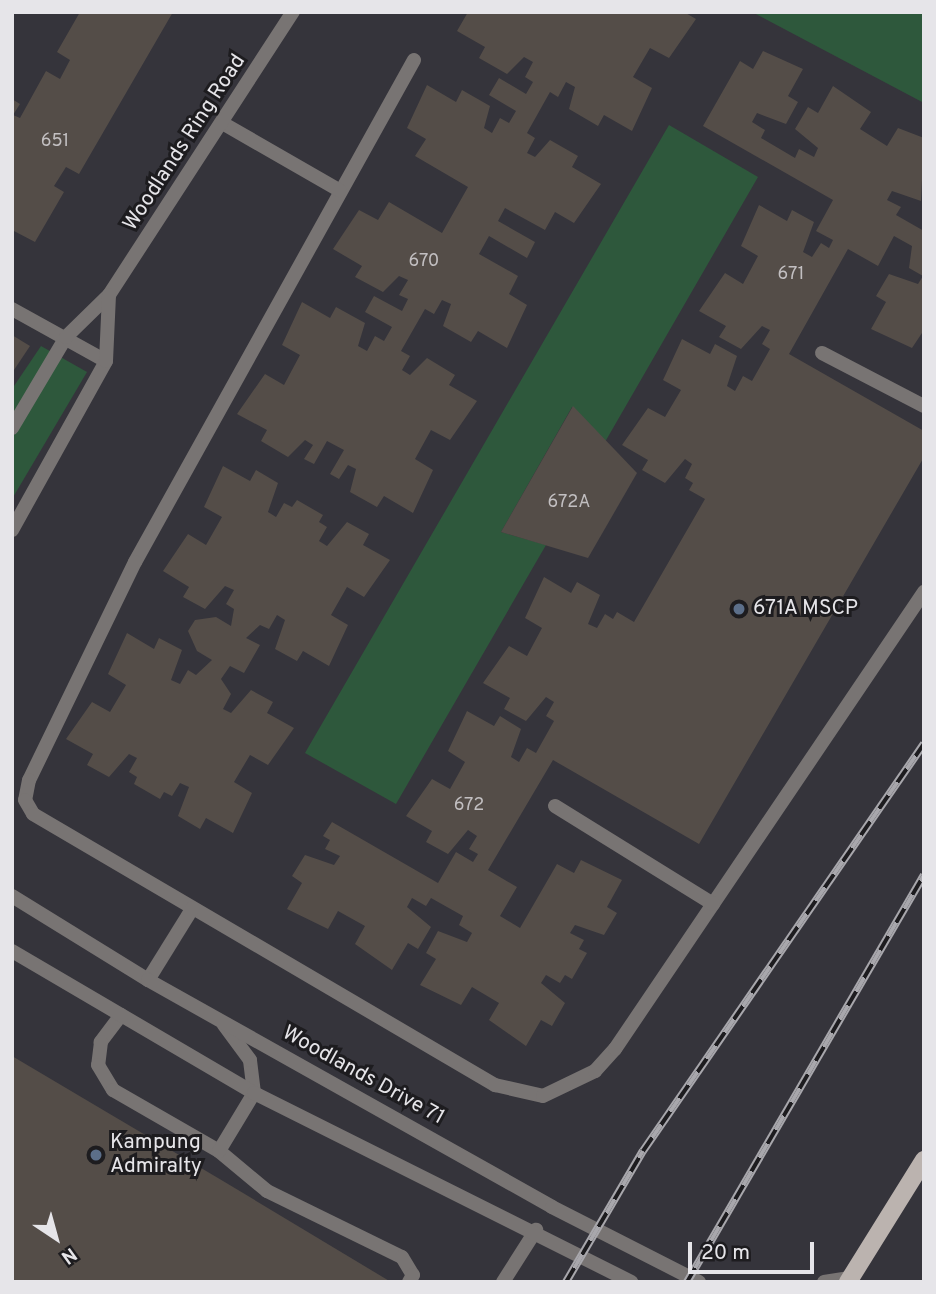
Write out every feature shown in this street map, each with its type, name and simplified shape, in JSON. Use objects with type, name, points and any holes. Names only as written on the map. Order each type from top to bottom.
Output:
[{"type":"main road","points":[[849,1280],[924,1160]]},
{"type":"street","name":"Woodlands Ring Road","points":[[12,428],[66,337],[109,295],[224,124],[293,12]]},
{"type":"street","points":[[414,60],[339,190],[135,562],[29,780],[25,800],[49,829],[495,1085],[542,1096],[595,1071],[615,1049],[924,592]]},
{"type":"street","points":[[224,124],[339,190]]},
{"type":"street","points":[[12,530],[106,362],[109,295]]},
{"type":"street","points":[[12,309],[66,337],[106,362]]},
{"type":"street","points":[[822,353],[924,406]]},
{"type":"street","points":[[555,806],[713,904]]},
{"type":"street","name":"Woodlands Drive 71","points":[[12,895],[148,980],[552,1207],[699,1282]]},
{"type":"street","points":[[148,980],[192,909]]},
{"type":"street","points":[[12,951],[254,1093],[536,1230],[631,1282]]},
{"type":"street","points":[[121,1015],[101,1042],[98,1065],[113,1090],[219,1151],[267,1191],[402,1257],[413,1275],[410,1282]]},
{"type":"street","points":[[218,1018],[250,1060],[254,1093],[219,1151]]},
{"type":"street","points":[[503,1282],[536,1230]]},
{"type":"street","points":[[824,1282],[849,1280]]},
{"type":"green space","points":[[752,12],[924,12],[924,103]]},
{"type":"green space","points":[[669,125],[758,177],[605,442],[572,407],[501,532],[546,545],[396,804],[305,753]]},
{"type":"green space","points":[[41,346],[87,372],[12,499],[12,389]]},
{"type":"building","points":[[80,12],[173,12],[79,174],[66,167],[54,186],[64,192],[35,242],[12,230],[12,99],[20,104],[13,115],[20,118],[46,71],[60,79],[70,60],[57,52]]},
{"type":"building","points":[[468,12],[684,12],[696,19],[669,58],[650,48],[633,77],[652,88],[632,131],[604,115],[598,126],[569,109],[575,87],[566,82],[558,97],[550,92],[527,133],[535,138],[527,153],[535,157],[550,140],[578,156],[572,167],[601,184],[574,223],[555,212],[545,230],[505,208],[498,221],[535,242],[527,258],[489,236],[479,254],[518,276],[509,294],[527,305],[507,348],[478,331],[471,342],[443,326],[451,304],[442,300],[434,314],[425,309],[401,351],[410,356],[402,370],[410,375],[427,358],[455,375],[449,385],[477,401],[450,440],[431,430],[415,459],[433,470],[413,513],[384,496],[377,507],[350,492],[356,469],[348,465],[339,479],[330,474],[344,450],[327,441],[314,464],[304,459],[313,445],[305,440],[288,457],[261,441],[267,430],[237,414],[265,374],[284,385],[300,355],[282,345],[302,302],[330,318],[336,307],[365,323],[358,346],[367,351],[375,336],[384,341],[392,327],[365,312],[374,296],[402,311],[408,299],[399,295],[408,280],[399,276],[383,292],[355,277],[362,266],[333,249],[359,210],[378,220],[389,202],[442,233],[468,187],[415,156],[426,139],[407,128],[427,85],[456,102],[462,90],[490,106],[484,128],[492,133],[500,118],[509,123],[516,111],[489,95],[499,78],[526,94],[533,82],[525,77],[533,62],[524,57],[507,74],[479,58],[485,47],[457,31]]},
{"type":"building","points":[[763,51],[803,69],[788,96],[798,102],[786,124],[757,113],[752,122],[765,130],[761,138],[795,158],[799,149],[814,157],[818,148],[795,129],[808,107],[818,113],[833,86],[871,112],[860,129],[887,146],[898,128],[924,138],[921,201],[892,191],[887,200],[901,207],[896,215],[924,231],[924,330],[912,348],[871,329],[886,302],[876,296],[889,274],[918,284],[923,276],[909,268],[912,246],[894,236],[878,266],[848,249],[789,354],[924,431],[924,457],[699,844],[553,760],[488,870],[517,887],[500,916],[520,928],[557,864],[574,873],[581,860],[622,880],[607,907],[617,913],[604,935],[575,925],[570,933],[584,940],[579,949],[587,953],[572,979],[565,975],[560,983],[546,975],[541,983],[565,1003],[552,1026],[541,1020],[526,1046],[489,1020],[499,1003],[472,987],[461,1005],[420,985],[436,959],[426,953],[438,931],[467,942],[472,933],[459,925],[463,916],[431,898],[426,906],[412,898],[407,907],[431,927],[418,949],[408,943],[392,970],[355,944],[365,926],[338,911],[328,929],[287,909],[302,883],[292,876],[305,855],[334,865],[340,856],[325,849],[330,840],[323,836],[332,822],[438,883],[456,852],[473,862],[478,854],[469,849],[477,836],[468,830],[448,854],[426,842],[432,831],[406,816],[432,779],[450,789],[465,762],[448,751],[467,711],[494,726],[500,716],[521,729],[511,757],[519,762],[527,748],[536,753],[554,721],[546,716],[554,702],[546,697],[526,721],[504,709],[510,698],[483,683],[509,646],[527,656],[542,628],[525,618],[544,577],[571,593],[577,582],[600,595],[588,624],[597,628],[605,614],[613,619],[617,612],[634,622],[705,499],[689,490],[693,483],[685,478],[692,464],[685,459],[665,483],[642,470],[648,460],[622,445],[648,408],[665,417],[681,390],[663,380],[682,339],[710,354],[715,344],[737,356],[727,386],[735,391],[743,376],[752,381],[770,349],[762,344],[770,330],[762,326],[741,349],[719,337],[726,326],[699,311],[725,273],[743,284],[758,256],[741,246],[759,205],[787,221],[792,210],[814,222],[803,252],[812,257],[821,243],[829,248],[833,240],[816,231],[833,200],[703,126],[740,61],[753,69]]},
{"type":"building","points":[[12,335],[30,346],[12,373]]},
{"type":"building","points":[[573,406],[637,473],[588,558],[501,532]]},
{"type":"building","points":[[223,466],[250,481],[256,470],[278,483],[268,512],[276,517],[284,503],[292,507],[297,500],[323,515],[319,522],[327,527],[319,541],[327,546],[347,522],[369,534],[363,545],[390,560],[364,597],[347,587],[331,615],[348,625],[329,666],[303,651],[297,661],[275,649],[285,620],[277,615],[269,629],[260,625],[246,638],[260,645],[244,673],[230,666],[221,679],[231,694],[223,709],[231,713],[251,690],[273,702],[267,713],[294,728],[268,765],[250,755],[234,782],[252,793],[233,833],[206,818],[200,829],[178,816],[189,787],[180,783],[172,796],[164,792],[160,799],[134,784],[137,777],[129,772],[137,758],[129,754],[109,777],[87,765],[93,754],[66,739],[92,702],[110,712],[126,685],[108,674],[127,633],[154,649],[159,638],[182,650],[171,680],[180,684],[188,670],[196,675],[212,660],[197,651],[188,631],[195,620],[216,617],[231,626],[234,609],[226,604],[234,590],[225,586],[205,609],[183,597],[189,587],[163,571],[188,534],[206,545],[222,517],[204,507]]},
{"type":"building","name":"Kampung Admiralty","points":[[12,1056],[223,1181],[391,1282],[12,1282]]},
{"type":"railway","points":[[566,1282],[643,1151],[924,744]]},
{"type":"railway","points":[[687,1282],[924,875]]},
{"type":"place","name":"671A MSCP","points":[[739,609]]},
{"type":"place","name":"Kampung Admiralty","points":[[96,1155]]}]
